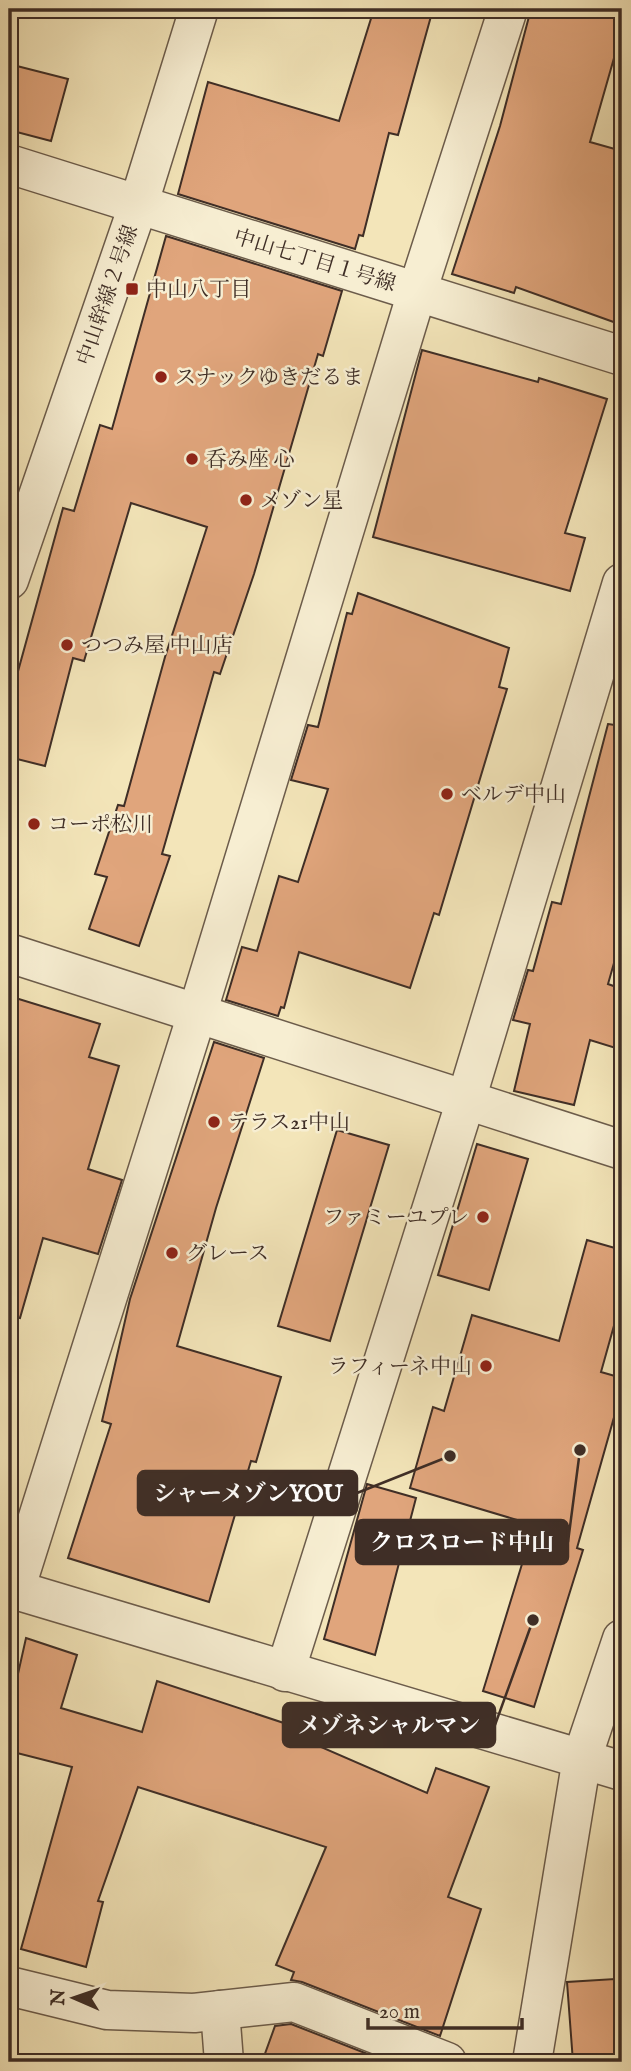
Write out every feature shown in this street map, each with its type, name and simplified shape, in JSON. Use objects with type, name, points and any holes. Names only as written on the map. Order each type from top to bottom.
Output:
[{"type":"street","name":"中山幹線２号線","points":[[9,580],[138,205],[199,9]]},
{"type":"street","points":[[508,9],[417,292],[197,1014],[12,1589],[622,1771]]},
{"type":"street","name":"中山七丁目１号線","points":[[9,164],[622,356]]},
{"type":"street","points":[[285,1672],[466,1100],[622,583]]},
{"type":"street","points":[[9,953],[622,1150]]},
{"type":"street","points":[[532,2062],[582,1758],[622,1639]]},
{"type":"street","points":[[9,1986],[107,2010],[194,2013],[294,2002],[447,2062]]},
{"type":"street","points":[[220,2010],[223,2062]]},
{"type":"building","points":[[374,9],[433,9],[398,135],[389,133],[363,236],[359,235],[355,249],[178,194],[208,82],[339,121]]},
{"type":"building","points":[[531,9],[622,9],[622,30],[590,142],[622,151],[622,325],[516,287],[514,293],[452,274],[500,126]]},
{"type":"building","points":[[9,64],[68,79],[51,141],[9,130]]},
{"type":"building","points":[[166,236],[342,291],[323,356],[318,354],[254,574],[220,674],[214,672],[162,854],[170,856],[139,946],[89,929],[107,877],[95,874],[118,805],[124,806],[165,657],[207,527],[131,503],[84,661],[73,658],[45,766],[9,757],[9,704],[63,508],[74,511],[100,425],[112,429]]},
{"type":"building","points":[[422,350],[538,382],[539,378],[607,399],[565,533],[585,538],[570,591],[373,537]]},
{"type":"building","points":[[358,593],[509,648],[499,687],[507,689],[439,915],[434,913],[410,988],[299,952],[284,1008],[281,1007],[278,1016],[226,1000],[242,947],[257,951],[279,876],[298,882],[328,789],[291,780],[308,725],[318,727],[347,613],[352,614]]},
{"type":"building","points":[[608,724],[622,726],[622,935],[608,984],[622,989],[622,1050],[590,1040],[574,1105],[514,1091],[530,1024],[513,1020],[528,970],[533,971],[552,902],[561,904]]},
{"type":"building","points":[[9,996],[100,1024],[89,1057],[119,1066],[88,1169],[122,1180],[98,1254],[43,1238],[20,1318],[9,1316]]},
{"type":"building","points":[[214,1042],[264,1058],[216,1208],[177,1346],[281,1377],[256,1462],[251,1461],[209,1602],[68,1558],[111,1424],[102,1421],[130,1299]]},
{"type":"building","points":[[337,1130],[389,1145],[330,1341],[278,1326]]},
{"type":"building","name":"ファミーユプレ","points":[[477,1144],[528,1159],[489,1290],[438,1275]]},
{"type":"building","points":[[587,1240],[622,1250],[622,1297],[601,1372],[622,1378],[622,1389],[577,1548],[583,1550],[534,1707],[483,1691],[534,1525],[410,1488],[433,1407],[444,1411],[472,1315],[559,1341]]},
{"type":"building","points":[[367,1484],[416,1498],[375,1655],[324,1639]]},
{"type":"building","points":[[26,1638],[77,1655],[61,1708],[142,1732],[157,1681],[317,1734],[314,1744],[427,1793],[436,1768],[489,1787],[448,1897],[481,1909],[440,2036],[291,1980],[294,1972],[276,1965],[326,1847],[138,1787],[98,1901],[103,1902],[86,1967],[21,1949],[72,1767],[9,1751],[9,1714]]},
{"type":"building","points":[[615,1979],[622,2062],[573,2062],[567,1982]]},
{"type":"building","points":[[291,2024],[388,2062],[262,2062],[275,2026]]},
{"type":"place","name":"中山八丁目","points":[[132,289]]},
{"type":"place","name":"スナックゆきだるま","points":[[161,377]]},
{"type":"place","name":"呑み座 心","points":[[192,459]]},
{"type":"place","name":"メゾン星","points":[[246,500]]},
{"type":"place","name":"つつみ屋 中山店","points":[[67,645]]},
{"type":"place","name":"ベルデ中山","points":[[447,794]]},
{"type":"place","name":"コーポ松川","points":[[34,824]]},
{"type":"place","name":"テラス21中山","points":[[214,1122]]},
{"type":"place","name":"ファミーユプレ","points":[[483,1217]]},
{"type":"place","name":"グレース","points":[[172,1253]]},
{"type":"place","name":"ラフィーネ中山","points":[[486,1366]]},
{"type":"place","name":"クロスロード中山","points":[[580,1450]]},
{"type":"place","name":"シャーメゾンYOU","points":[[450,1456]]},
{"type":"place","name":"メゾネシャルマン","points":[[533,1620]]}]
